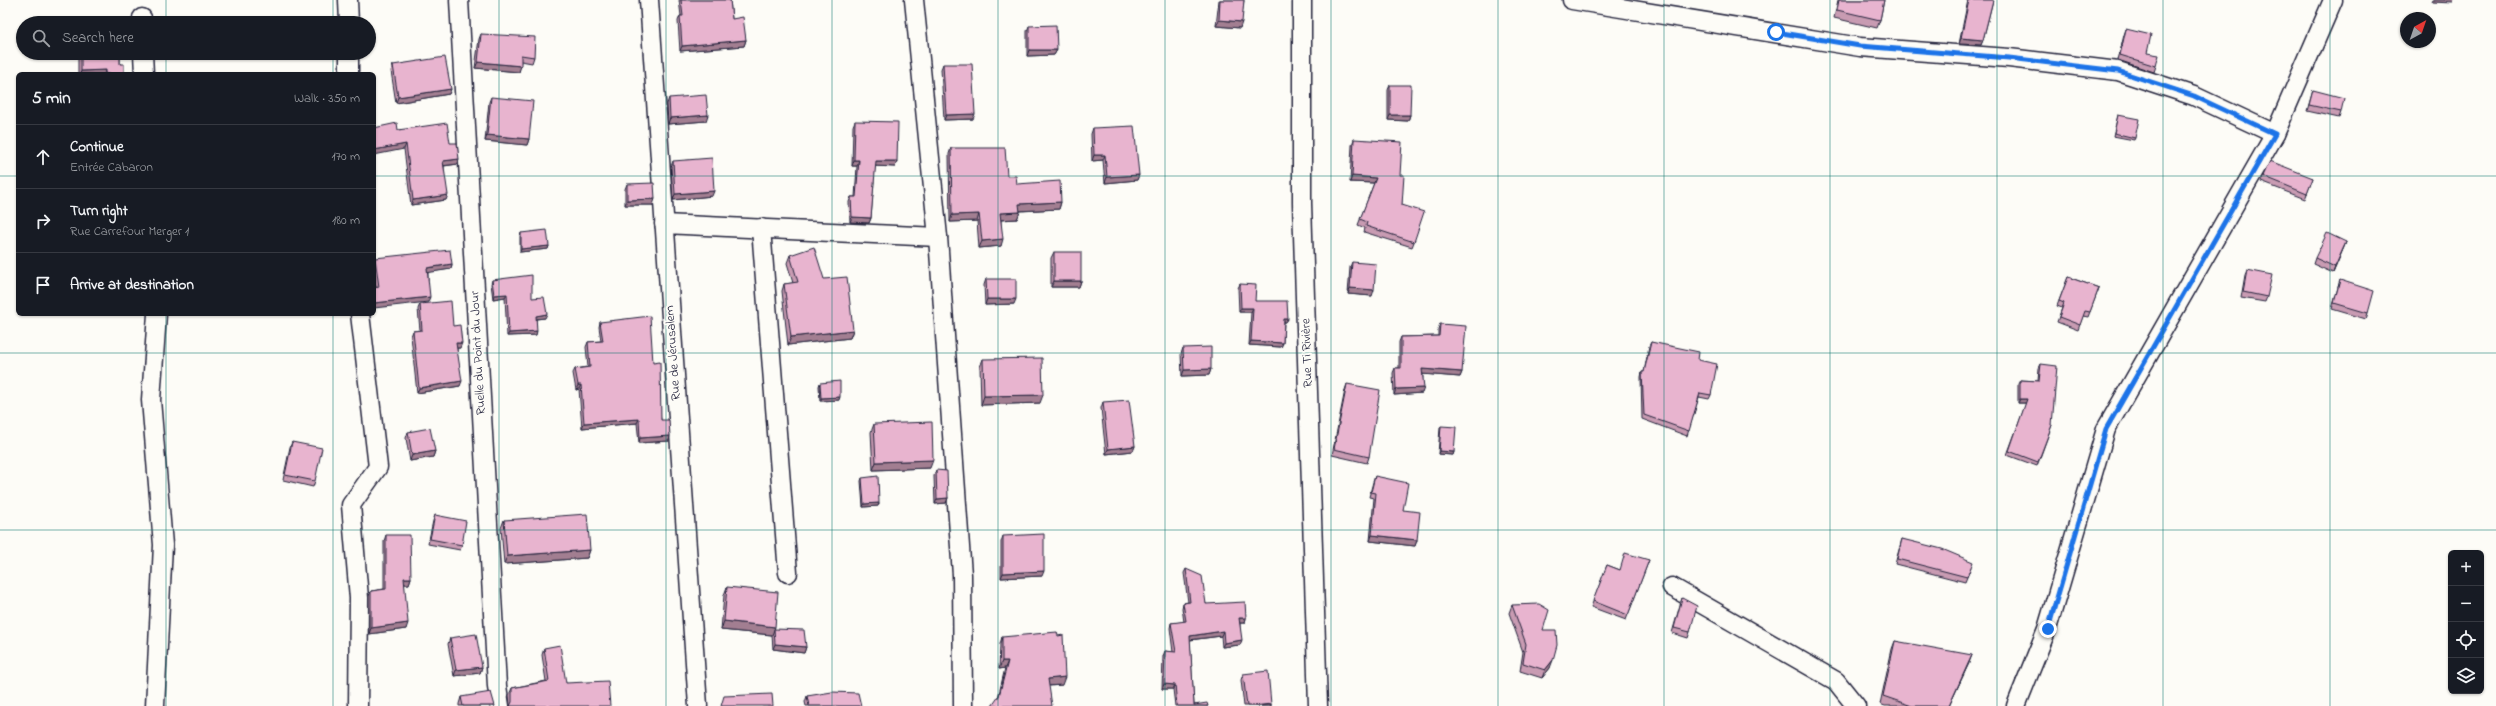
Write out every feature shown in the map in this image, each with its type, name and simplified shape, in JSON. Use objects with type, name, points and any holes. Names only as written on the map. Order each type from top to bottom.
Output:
[{"type":"street","points":[[348,0],[349,16]]},
{"type":"street","name":"Ruelle du Point du Jour","points":[[459,0],[496,678],[500,706]]},
{"type":"street","name":"Rue de Jérusalem","points":[[649,0],[698,706]]},
{"type":"street","points":[[914,0],[938,237],[962,575],[963,706]]},
{"type":"street","name":"Rue Ti Rivière","points":[[1302,0],[1302,203],[1318,706]]},
{"type":"street","points":[[1572,0],[1860,46],[2009,58],[2118,71],[2194,96],[2275,134]]},
{"type":"street","points":[[2016,706],[2048,629],[2106,429],[2275,134],[2333,0]]},
{"type":"street","points":[[143,60],[144,72]]},
{"type":"street","points":[[349,60],[349,72]]},
{"type":"street","points":[[664,224],[938,237]]},
{"type":"street","points":[[761,228],[788,573]]},
{"type":"street","points":[[155,706],[163,545],[151,400],[157,316]]},
{"type":"street","points":[[358,706],[359,598],[351,505],[378,467],[360,316]]},
{"type":"street","points":[[1672,587],[1836,681],[1856,706]]},
{"type":"building","points":[[681,0],[730,0],[732,19],[743,17],[746,40],[682,46],[680,16],[683,16]]},
{"type":"building","points":[[1220,0],[1244,0],[1242,22],[1219,20]]},
{"type":"building","points":[[1839,0],[1884,0],[1880,20],[1837,10]]},
{"type":"building","points":[[1969,0],[1993,0],[1983,40],[1961,38]]},
{"type":"building","points":[[1056,25],[1057,50],[1029,50],[1029,26]]},
{"type":"building","points":[[2126,29],[2151,35],[2147,53],[2159,55],[2156,66],[2120,55]]},
{"type":"building","points":[[481,34],[535,37],[534,57],[521,55],[521,66],[478,62]]},
{"type":"building","points":[[445,57],[451,89],[398,97],[393,65]]},
{"type":"building","points":[[81,60],[120,60],[120,64],[124,64],[124,72],[106,72],[106,70],[81,71]]},
{"type":"building","points":[[943,64],[972,64],[975,114],[946,115]]},
{"type":"building","points":[[1390,85],[1411,85],[1410,115],[1390,115]]},
{"type":"building","points":[[2313,90],[2344,98],[2341,112],[2309,105]]},
{"type":"building","points":[[706,95],[708,115],[670,118],[669,98]]},
{"type":"building","points":[[491,97],[533,101],[529,139],[487,135]]},
{"type":"building","points":[[2118,115],[2139,119],[2135,138],[2114,133]]},
{"type":"building","points":[[855,121],[898,122],[897,161],[876,161],[871,218],[852,217],[851,197],[856,197],[859,160],[854,160]]},
{"type":"building","points":[[397,123],[398,130],[447,123],[450,143],[457,143],[459,159],[443,161],[448,195],[413,200],[406,144],[376,150],[376,128]]},
{"type":"building","points":[[1134,126],[1139,175],[1107,177],[1105,155],[1094,155],[1093,128]]},
{"type":"building","points":[[1354,139],[1402,142],[1400,175],[1404,175],[1402,205],[1424,212],[1414,242],[1366,226],[1367,222],[1360,219],[1376,178],[1352,176]]},
{"type":"building","points":[[951,148],[1005,148],[1007,176],[1016,176],[1017,184],[1060,181],[1061,202],[1019,204],[1020,212],[1000,213],[1003,239],[982,241],[979,214],[952,215]]},
{"type":"building","points":[[712,158],[714,191],[675,194],[673,161]]},
{"type":"building","points":[[2270,161],[2313,178],[2307,194],[2263,176]]},
{"type":"building","points":[[654,183],[655,199],[627,200],[627,184]]},
{"type":"building","points":[[547,230],[549,246],[521,249],[521,233]]},
{"type":"building","points":[[2327,233],[2346,242],[2335,267],[2315,258]]},
{"type":"building","points":[[814,247],[824,279],[847,277],[853,330],[791,337],[784,284],[798,282],[790,255]]},
{"type":"building","points":[[450,250],[452,264],[427,268],[430,297],[376,303],[376,288],[379,287],[376,258]]},
{"type":"building","points":[[1054,252],[1081,252],[1081,281],[1054,281]]},
{"type":"building","points":[[1352,262],[1376,264],[1374,290],[1350,288]]},
{"type":"building","points":[[2247,270],[2272,275],[2267,297],[2243,292]]},
{"type":"building","points":[[532,275],[532,298],[544,297],[547,314],[536,316],[537,331],[509,333],[507,294],[494,295],[492,280]]},
{"type":"building","points":[[2068,277],[2099,288],[2090,312],[2085,311],[2080,325],[2059,317],[2064,303],[2059,301]]},
{"type":"building","points":[[986,279],[1016,279],[1016,299],[987,299]]},
{"type":"building","points":[[2340,280],[2374,291],[2368,313],[2334,303]]},
{"type":"building","points":[[1240,284],[1256,285],[1255,301],[1287,301],[1288,319],[1284,319],[1283,343],[1251,341],[1253,308],[1241,308]]},
{"type":"building","points":[[451,301],[453,326],[460,325],[462,343],[456,343],[462,381],[419,388],[413,331],[422,330],[420,304]]},
{"type":"building","points":[[650,316],[653,363],[660,362],[661,420],[669,420],[670,436],[640,438],[639,419],[584,423],[581,385],[578,385],[575,369],[590,367],[588,342],[603,341],[600,322]]},
{"type":"building","points":[[1440,324],[1466,326],[1462,372],[1422,369],[1424,388],[1396,389],[1395,368],[1401,368],[1401,337],[1439,336]]},
{"type":"building","points":[[1651,342],[1699,352],[1698,360],[1717,364],[1711,395],[1700,393],[1689,431],[1644,415],[1642,372],[1644,372]]},
{"type":"building","points":[[1211,347],[1211,369],[1184,370],[1183,348]]},
{"type":"building","points":[[1042,358],[1043,395],[984,396],[983,359]]},
{"type":"building","points":[[2041,364],[2057,366],[2052,425],[2038,462],[2009,451],[2027,399],[2020,399],[2020,380],[2039,381]]},
{"type":"building","points":[[840,381],[840,397],[821,398],[820,383]]},
{"type":"building","points":[[1347,384],[1380,390],[1369,457],[1334,449]]},
{"type":"building","points":[[1129,400],[1135,446],[1108,449],[1103,402]]},
{"type":"building","points":[[932,422],[933,460],[876,462],[874,424]]},
{"type":"building","points":[[1441,426],[1456,427],[1454,452],[1439,451]]},
{"type":"building","points":[[430,428],[435,451],[412,455],[408,432]]},
{"type":"building","points":[[292,442],[322,448],[315,481],[285,475]]},
{"type":"building","points":[[936,470],[947,471],[948,498],[937,499]]},
{"type":"building","points":[[878,476],[879,503],[864,504],[862,478]]},
{"type":"building","points":[[1375,476],[1408,483],[1403,510],[1420,512],[1417,540],[1372,535],[1376,493],[1371,492]]},
{"type":"building","points":[[587,514],[590,550],[507,556],[504,520]]},
{"type":"building","points":[[435,515],[466,521],[462,545],[430,539]]},
{"type":"building","points":[[1044,534],[1044,571],[1003,573],[1003,536]]},
{"type":"building","points":[[386,535],[410,535],[411,578],[404,578],[408,623],[371,628],[371,591],[386,589]]},
{"type":"building","points":[[1902,539],[1942,549],[1973,562],[1967,577],[1897,559]]},
{"type":"building","points":[[1625,553],[1649,560],[1628,615],[1593,601],[1607,565],[1620,570]]},
{"type":"building","points":[[1186,569],[1202,576],[1206,604],[1245,602],[1246,618],[1239,618],[1242,640],[1224,643],[1223,631],[1190,636],[1194,705],[1207,703],[1208,706],[1177,706],[1175,685],[1164,684],[1165,651],[1176,652],[1171,623],[1186,621],[1183,603],[1190,602]]},
{"type":"building","points":[[727,587],[778,592],[775,627],[724,621]]},
{"type":"building","points":[[1682,598],[1697,606],[1690,632],[1674,628]]},
{"type":"building","points":[[1539,604],[1549,610],[1543,630],[1556,630],[1557,645],[1553,660],[1545,670],[1523,663],[1526,644],[1512,605]]},
{"type":"building","points":[[774,629],[804,630],[806,647],[775,644]]},
{"type":"building","points":[[1057,632],[1058,636],[1063,635],[1065,677],[1048,679],[1052,706],[992,706],[999,696],[1008,661],[1002,661],[1002,637]]},
{"type":"building","points":[[476,634],[482,667],[456,670],[450,638]]},
{"type":"building","points":[[1895,641],[1972,655],[1949,706],[1912,706],[1883,696]]},
{"type":"building","points":[[560,645],[566,683],[608,681],[610,706],[510,706],[512,702],[512,688],[549,681],[544,648]]},
{"type":"building","points":[[1268,671],[1271,704],[1247,706],[1243,674]]},
{"type":"building","points":[[491,692],[495,706],[463,706],[461,697]]},
{"type":"building","points":[[832,692],[858,693],[861,706],[809,706],[807,696]]},
{"type":"building","points":[[772,694],[773,706],[721,706],[724,696]]},
{"type":"route","points":[[1776,32],[1860,46],[2009,58],[2118,71],[2194,96],[2275,134],[2106,429],[2048,629]]}]
